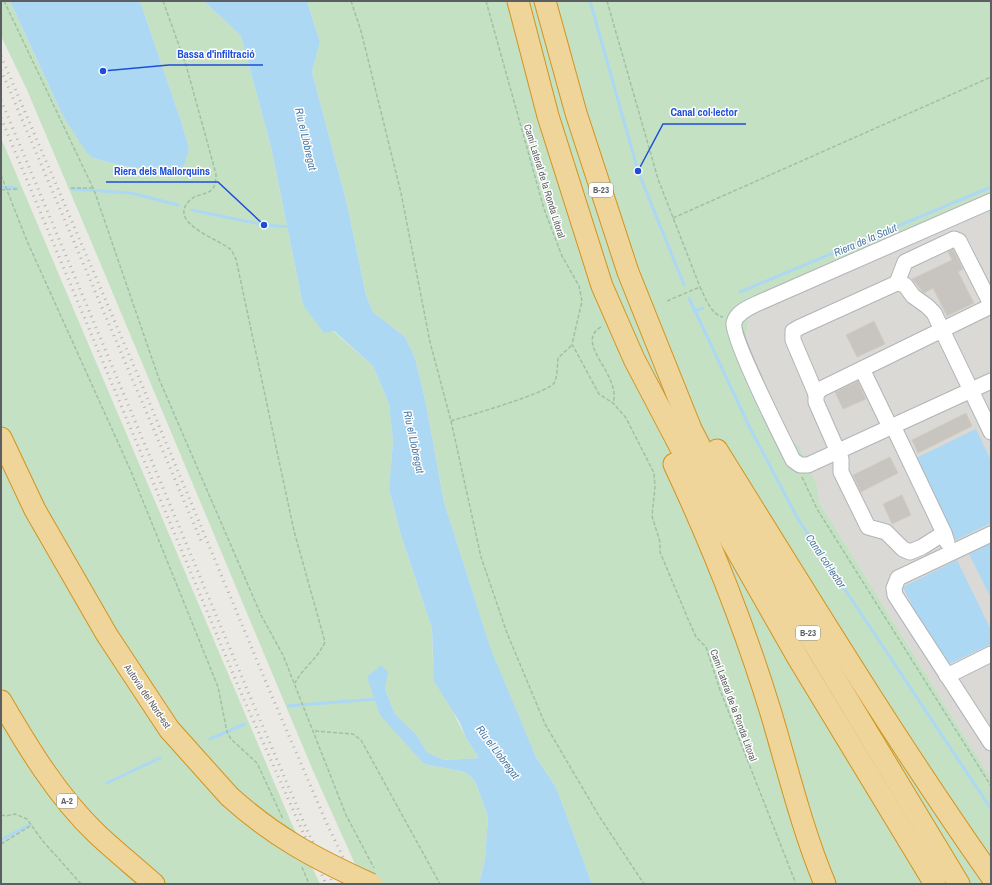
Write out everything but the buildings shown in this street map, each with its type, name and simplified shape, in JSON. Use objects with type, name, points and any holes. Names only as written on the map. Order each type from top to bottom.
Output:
[{"type":"highway","name":"B-23","points":[[518,1],[548,116],[602,286],[634,359],[708,500],[798,658],[935,884]]},
{"type":"highway","name":"B-23","points":[[545,1],[576,113],[628,272],[691,429],[711,468],[959,884]]},
{"type":"highway","points":[[634,359],[649,410],[696,511],[744,631],[800,812],[825,884]]},
{"type":"highway","points":[[670,376],[834,640],[951,819],[991,876]]},
{"type":"highway","name":"Autovia del Nord-est","points":[[1,438],[35,510],[106,635],[169,728],[229,796],[270,830],[302,851],[373,877]]},
{"type":"highway","name":"A-2","points":[[1,701],[38,761],[68,802],[96,833],[154,884]]},
{"type":"lane","points":[[991,201],[756,304],[741,312],[735,318],[733,324],[734,332],[742,352],[793,460],[800,465],[808,465],[838,452],[991,381]]},
{"type":"lane","points":[[816,394],[820,389],[991,305],[959,241],[954,239],[905,262],[897,283]]},
{"type":"lane","points":[[944,533],[928,544],[910,552],[903,549],[886,532],[868,527],[841,472],[841,459],[816,402],[816,394],[793,340],[793,332],[897,283],[904,285],[913,296],[934,313],[991,432]]},
{"type":"lane","points":[[862,369],[944,533],[948,546],[948,555]]},
{"type":"lane","points":[[991,534],[898,578],[894,588],[895,595],[991,743]]},
{"type":"lane","points":[[947,676],[991,654]]},
{"type":"path","points":[[4,1],[93,188],[159,378],[260,615],[283,655],[346,815],[373,877]]},
{"type":"path","points":[[163,1],[186,65],[216,174],[216,184],[213,189],[190,199],[186,205],[185,213],[187,220],[194,228],[232,250],[236,259],[294,531],[325,642],[320,653],[301,671],[294,683]]},
{"type":"path","points":[[351,1],[361,31],[401,193],[430,342],[451,421],[481,557],[507,633],[537,708],[599,816],[644,884]]},
{"type":"path","name":"Camí Lateral de la Ronda Litoral","points":[[486,1],[544,209],[562,256],[579,286],[582,301],[572,344],[599,394],[613,403],[626,418],[654,473],[655,487],[652,516],[660,542],[660,552],[696,637],[706,647],[717,682],[796,884]]},
{"type":"path","points":[[607,1],[654,164],[699,287],[713,311],[718,316],[735,318]]},
{"type":"path","points":[[673,218],[991,77]]},
{"type":"path","points":[[1,175],[27,241],[136,484],[218,687],[227,732],[231,738],[257,763],[286,825]]},
{"type":"path","points":[[71,188],[93,188]]},
{"type":"path","points":[[1,190],[17,189]]},
{"type":"path","points":[[666,301],[699,287]]},
{"type":"path","points":[[600,327],[593,334],[591,340],[594,350],[613,383],[615,396],[613,403]]},
{"type":"path","points":[[451,421],[548,388],[555,382],[558,358],[572,344]]},
{"type":"path","points":[[800,465],[802,478],[817,509],[991,786]]},
{"type":"path","points":[[314,731],[352,734],[361,740],[440,884]]},
{"type":"path","points":[[1,815],[6,816],[15,814],[27,819],[42,840],[81,884]]},
{"type":"path","points":[[1,844],[32,825]]},
{"type":"path","points":[[300,862],[309,884]]},
{"type":"shaded area","points":[[986,209],[991,219],[991,779],[818,500],[818,488],[791,443],[745,342],[749,316],[770,302]]},
{"type":"green space","points":[[1,1],[10,1],[63,116],[93,158],[123,166],[164,172],[189,148],[140,1],[204,1],[241,36],[271,147],[303,305],[373,366],[389,404],[393,441],[389,489],[401,535],[432,629],[433,663],[450,706],[466,738],[479,758],[444,760],[427,752],[416,734],[395,714],[385,689],[367,677],[409,746],[424,764],[465,772],[475,781],[488,817],[485,859],[479,884],[364,884],[314,773],[27,90],[1,36]]},
{"type":"green space","points":[[307,1],[991,1],[991,219],[986,209],[770,302],[749,316],[745,342],[791,443],[799,446],[818,488],[818,500],[991,779],[991,884],[592,884],[556,787],[536,757],[490,648],[444,502],[425,399],[415,358],[405,337],[373,312],[366,295],[347,204],[312,72],[320,42]]},
{"type":"green space","points":[[1,138],[291,822],[320,884],[1,884]]},
{"type":"water","points":[[10,1],[140,1],[189,148],[184,166],[174,172],[164,172],[123,166],[93,158],[87,153],[63,116]]},
{"type":"water","name":"Riu el Llobregat","points":[[204,1],[307,1],[320,42],[312,72],[347,204],[366,295],[373,312],[405,337],[415,358],[425,399],[444,502],[490,647],[536,757],[556,787],[592,884],[479,884],[485,859],[488,817],[475,781],[465,772],[424,764],[380,715],[367,677],[381,665],[388,672],[385,689],[395,714],[416,734],[427,752],[444,760],[479,758],[466,738],[460,723],[434,681],[432,629],[401,535],[389,489],[393,441],[389,404],[373,366],[334,331],[324,333],[303,305],[271,147],[241,36]]},
{"type":"water","points":[[976,429],[991,461],[991,523],[956,540],[916,458]]},
{"type":"water","points":[[991,543],[991,598],[969,554]]},
{"type":"water","points":[[957,560],[991,630],[991,644],[943,667],[903,587]]},
{"type":"waterway","name":"Canal col·lector","points":[[590,1],[638,171],[684,285]]},
{"type":"waterway","points":[[1,187],[17,188]]},
{"type":"waterway","name":"Riera de la Salut","points":[[740,292],[991,187]]},
{"type":"waterway","points":[[72,189],[131,193],[178,205]]},
{"type":"waterway","points":[[192,210],[264,225],[291,227]]},
{"type":"waterway","name":"Canal col·lector","points":[[689,298],[750,428],[798,519],[991,809]]},
{"type":"waterway","name":"Canal col·lector","points":[[694,311],[703,308]]},
{"type":"waterway","points":[[288,706],[375,699]]},
{"type":"waterway","points":[[210,739],[245,724]]},
{"type":"waterway","points":[[107,783],[160,758]]},
{"type":"waterway","points":[[1,840],[29,825]]},
{"type":"railway","points":[[1,56],[142,385],[268,687],[327,824],[356,884]]},
{"type":"railway","points":[[1,70],[202,543]]},
{"type":"railway","points":[[1,100],[249,694],[307,830],[333,884]]},
{"type":"railway","points":[[1,118],[242,695],[326,884]]},
{"type":"place","name":"Bassa d'infiltració","points":[[103,71]]},
{"type":"place","name":"Canal col·lector","points":[[638,171]]},
{"type":"place","name":"Riera dels Mallorquins","points":[[264,225]]}]
